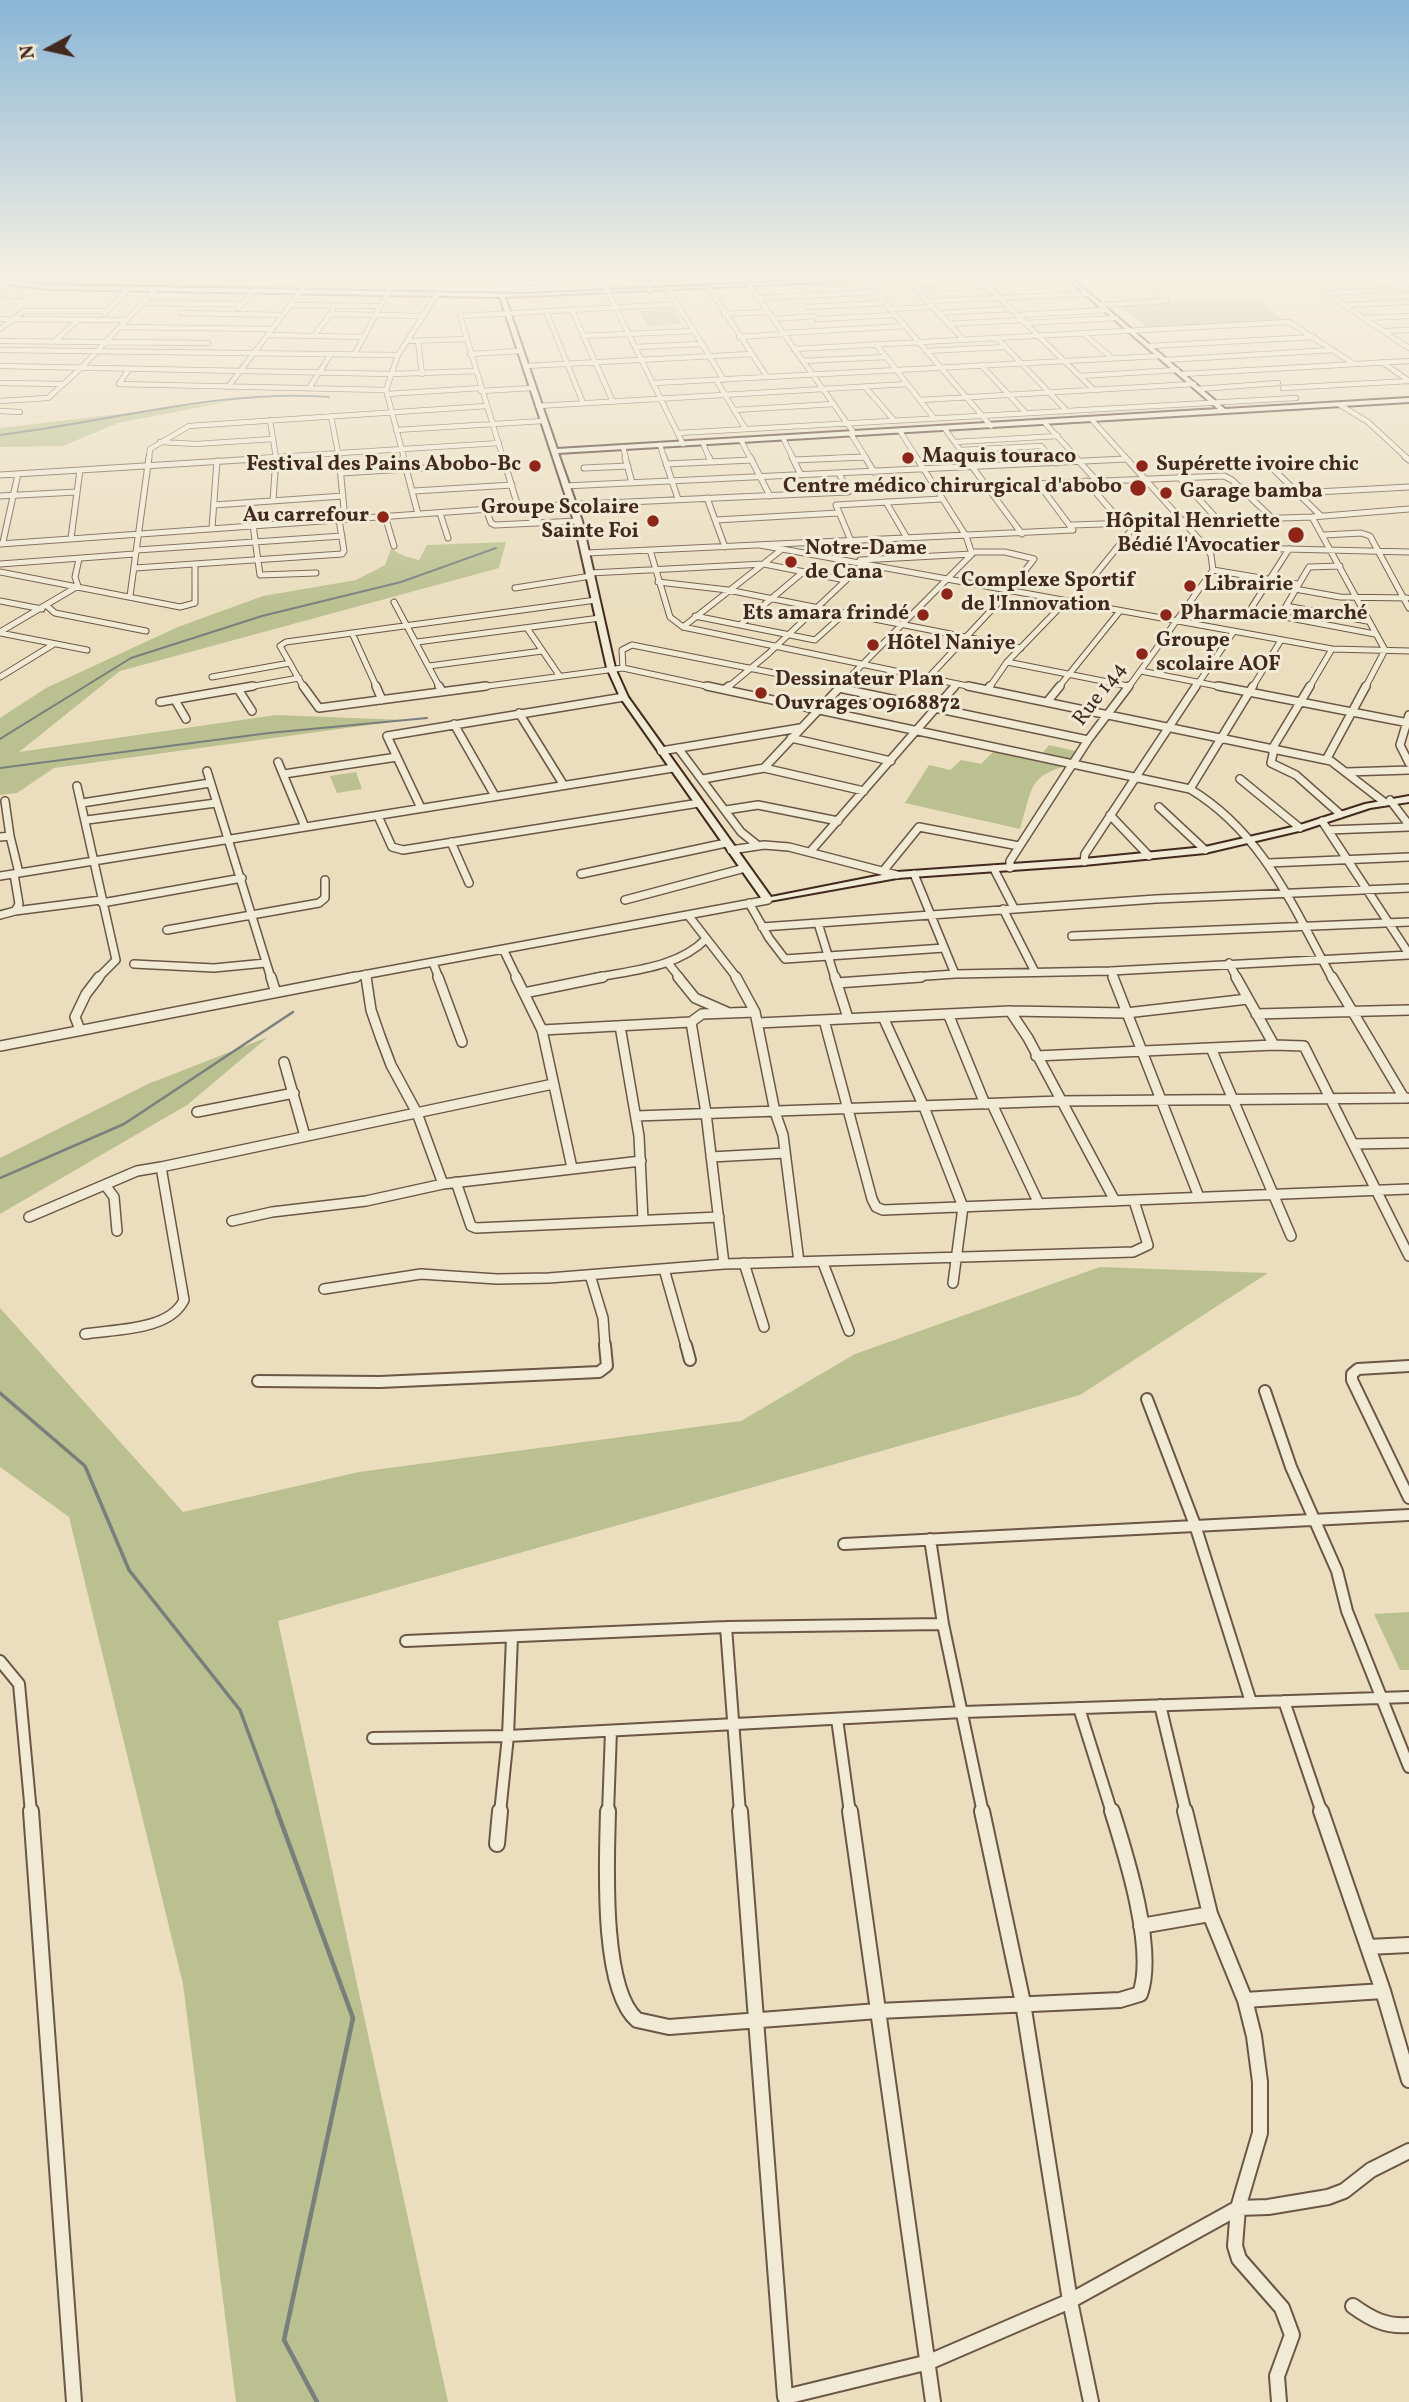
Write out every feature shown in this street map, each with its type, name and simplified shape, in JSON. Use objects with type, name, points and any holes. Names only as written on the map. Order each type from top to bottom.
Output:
[{"type":"street","points":[[0,401],[48,398],[59,388]]},
{"type":"street","points":[[311,388],[387,392],[529,388]]},
{"type":"street","points":[[388,388],[391,412],[418,514]]},
{"type":"street","points":[[531,388],[578,521],[611,668],[624,697],[768,900]]},
{"type":"street","points":[[577,388],[583,403]]},
{"type":"street","points":[[606,388],[613,402]]},
{"type":"street","points":[[656,388],[683,444]]},
{"type":"street","points":[[721,388],[745,428]]},
{"type":"street","points":[[538,406],[850,388]]},
{"type":"street","points":[[866,388],[893,419]]},
{"type":"street","points":[[910,388],[933,417]]},
{"type":"street","points":[[958,388],[991,426]]},
{"type":"street","points":[[1002,388],[1025,412]]},
{"type":"street","points":[[1046,388],[1066,410]]},
{"type":"street","points":[[920,400],[1159,388]]},
{"type":"street","points":[[1197,388],[1225,412]]},
{"type":"street","points":[[1283,388],[1307,407]]},
{"type":"street","points":[[481,390],[518,507]]},
{"type":"street","points":[[824,390],[847,422],[874,472]]},
{"type":"street","points":[[678,433],[1296,398]]},
{"type":"street","points":[[553,452],[1409,400]]},
{"type":"street","points":[[734,410],[834,404]]},
{"type":"street","points":[[1340,405],[1367,422],[1409,460]]},
{"type":"street","points":[[130,596],[146,466],[150,449],[160,442],[192,425],[486,406]]},
{"type":"street","points":[[0,411],[20,412]]},
{"type":"street","points":[[135,568],[342,554],[343,496],[339,454],[331,416]]},
{"type":"street","points":[[270,420],[276,458],[273,501]]},
{"type":"street","points":[[1093,420],[1206,547],[1211,555],[1213,570],[1272,579],[1357,598],[1406,598]]},
{"type":"street","points":[[396,430],[543,421]]},
{"type":"street","points":[[1045,423],[1096,480]]},
{"type":"street","points":[[944,429],[1023,534]]},
{"type":"street","points":[[900,431],[922,470],[966,536],[972,553]]},
{"type":"street","points":[[955,442],[1058,436]]},
{"type":"street","points":[[783,438],[801,475]]},
{"type":"street","points":[[160,442],[196,444],[272,439]]},
{"type":"street","points":[[741,440],[770,496]]},
{"type":"street","points":[[0,475],[499,443]]},
{"type":"street","points":[[703,443],[711,462]]},
{"type":"street","points":[[660,445],[678,499]]},
{"type":"street","points":[[960,450],[1041,446],[1056,463]]},
{"type":"street","points":[[623,447],[632,483]]},
{"type":"street","points":[[794,460],[865,457]]},
{"type":"street","points":[[666,464],[751,460]]},
{"type":"street","points":[[565,486],[1126,460]]},
{"type":"street","points":[[212,528],[217,461]]},
{"type":"street","points":[[341,473],[505,463]]},
{"type":"street","points":[[1267,463],[1321,516]]},
{"type":"street","points":[[584,468],[628,466]]},
{"type":"street","points":[[71,538],[80,470]]},
{"type":"street","points":[[18,474],[3,526],[1,543],[518,507],[848,492],[839,473]]},
{"type":"street","points":[[1179,477],[1219,520]]},
{"type":"street","points":[[935,488],[1229,477],[1272,518]]},
{"type":"street","points":[[1086,481],[1122,523]]},
{"type":"street","points":[[1038,483],[1072,526]]},
{"type":"street","points":[[414,492],[512,485]]},
{"type":"street","points":[[1298,493],[1409,487]]},
{"type":"street","points":[[0,496],[77,492]]},
{"type":"street","points":[[214,505],[343,496]]},
{"type":"street","points":[[707,498],[726,547]]},
{"type":"street","points":[[851,541],[835,505],[942,499]]},
{"type":"street","points":[[886,502],[907,538]]},
{"type":"street","points":[[486,509],[491,523],[495,525],[578,521]]},
{"type":"street","points":[[1072,526],[1409,511]]},
{"type":"street","points":[[440,513],[448,538]]},
{"type":"street","points":[[716,520],[838,513]]},
{"type":"street","points":[[385,516],[394,546]]},
{"type":"street","points":[[1312,517],[1385,650]]},
{"type":"street","points":[[1095,575],[1137,523]]},
{"type":"street","points":[[253,525],[259,574],[316,573]]},
{"type":"street","points":[[587,553],[1023,534],[1073,530],[1072,526]]},
{"type":"street","points":[[1324,535],[1366,534],[1406,598],[1409,608]]},
{"type":"street","points":[[0,564],[342,536]]},
{"type":"street","points":[[760,545],[1332,649],[1409,651]]},
{"type":"street","points":[[1206,547],[1409,552]]},
{"type":"street","points":[[1289,549],[1252,607],[1256,613],[1374,634]]},
{"type":"street","points":[[650,550],[670,617],[683,627],[1333,761],[1387,801],[1409,826]]},
{"type":"street","points":[[683,627],[781,550]]},
{"type":"street","points":[[844,560],[1005,552],[1034,557],[1010,590],[964,636],[927,679]]},
{"type":"street","points":[[764,768],[800,727],[972,553]]},
{"type":"street","points":[[78,586],[75,580],[79,559]]},
{"type":"street","points":[[0,572],[130,596],[174,607],[195,603],[195,564]]},
{"type":"street","points":[[515,588],[590,575],[764,564],[845,580]]},
{"type":"street","points":[[725,689],[863,564]]},
{"type":"street","points":[[1340,566],[1310,566],[1286,602],[1288,607],[1367,621]]},
{"type":"street","name":"Rue 144","points":[[1010,868],[1010,861],[1019,846],[1088,740],[1213,570]]},
{"type":"street","points":[[740,625],[803,572]]},
{"type":"street","points":[[658,582],[773,598],[1021,648]]},
{"type":"street","points":[[0,632],[78,586]]},
{"type":"street","points":[[596,600],[282,643],[280,646],[315,706],[319,708],[623,668],[1072,766],[1190,789],[1252,839],[1269,863],[1351,1012],[1407,1098]]},
{"type":"street","points":[[0,601],[146,631]]},
{"type":"street","points":[[987,690],[1007,662],[1066,601]]},
{"type":"street","points":[[394,602],[442,691]]},
{"type":"street","points":[[1047,702],[1120,611]]},
{"type":"street","points":[[695,616],[816,639],[846,612]]},
{"type":"street","points":[[417,642],[600,618]]},
{"type":"street","points":[[527,628],[559,675]]},
{"type":"street","points":[[1084,862],[1085,854],[1133,778],[1234,631]]},
{"type":"street","points":[[0,632],[87,650]]},
{"type":"street","points":[[352,633],[383,700]]},
{"type":"street","points":[[1190,789],[1218,739],[1281,640]]},
{"type":"street","points":[[0,677],[54,644]]},
{"type":"street","points":[[623,668],[622,650],[632,645],[779,674]]},
{"type":"street","points":[[1332,649],[1273,749],[1270,761],[1272,765],[1296,775],[1340,814]]},
{"type":"street","points":[[1326,760],[1385,650]]},
{"type":"street","points":[[429,666],[542,651]]},
{"type":"street","points":[[1007,662],[1128,686]]},
{"type":"street","points":[[212,677],[290,663]]},
{"type":"street","points":[[1141,671],[1408,720],[1399,750],[1409,763]]},
{"type":"street","points":[[160,702],[299,678]]},
{"type":"street","points":[[810,852],[938,709],[957,684]]},
{"type":"street","points":[[839,688],[1088,740]]},
{"type":"street","points":[[238,689],[252,711]]},
{"type":"street","points":[[421,808],[387,736],[624,697]]},
{"type":"street","points":[[176,700],[186,719]]},
{"type":"street","points":[[519,713],[563,785]]},
{"type":"street","points":[[454,724],[495,796]]},
{"type":"street","points":[[661,751],[800,727]]},
{"type":"street","points":[[791,738],[891,761]]},
{"type":"street","points":[[1399,744],[1409,744]]},
{"type":"street","points":[[678,748],[741,832],[756,844]]},
{"type":"street","points":[[284,774],[397,757]]},
{"type":"street","points":[[278,762],[305,827]]},
{"type":"street","points":[[0,876],[673,768]]},
{"type":"street","points":[[702,779],[764,768],[864,791]]},
{"type":"street","points":[[1347,772],[1409,770]]},
{"type":"street","points":[[207,771],[275,990]]},
{"type":"street","points":[[1240,779],[1300,828]]},
{"type":"street","points":[[82,803],[210,783]]},
{"type":"street","points":[[77,786],[87,820],[101,901],[116,960],[81,1000],[75,1017],[80,1030]]},
{"type":"street","points":[[0,1046],[275,990],[504,951],[897,875],[1084,862],[1205,850],[1300,828],[1387,801],[1409,799]]},
{"type":"street","points":[[5,801],[17,873],[19,904],[15,911]]},
{"type":"street","points":[[87,820],[216,803]]},
{"type":"street","points":[[378,816],[389,844],[396,849],[699,803]]},
{"type":"street","points":[[726,810],[758,805],[838,821]]},
{"type":"street","points":[[1159,807],[1205,850]]},
{"type":"street","points":[[1110,815],[1149,856]]},
{"type":"street","points":[[837,983],[955,974],[1111,971],[1409,954],[1322,821]]},
{"type":"street","points":[[1328,830],[1409,826]]},
{"type":"street","points":[[884,870],[919,827],[1019,846]]},
{"type":"street","points":[[0,837],[10,836]]},
{"type":"street","points":[[451,842],[469,883]]},
{"type":"street","points":[[581,874],[729,846],[775,843],[845,864],[884,870],[897,875]]},
{"type":"street","points":[[1269,863],[1409,857]]},
{"type":"street","points":[[625,900],[745,868]]},
{"type":"street","points":[[994,869],[1014,908]]},
{"type":"street","points":[[914,874],[955,974]]},
{"type":"street","points":[[0,915],[242,878]]},
{"type":"street","points":[[167,930],[319,903],[326,898],[324,880]]},
{"type":"street","points":[[762,927],[1014,908],[1409,888]]},
{"type":"street","points":[[749,904],[785,959],[944,948]]},
{"type":"street","points":[[1003,909],[1035,972]]},
{"type":"street","points":[[688,915],[737,978],[755,1012],[775,1112],[783,1135],[799,1262]]},
{"type":"street","points":[[1072,936],[1409,922]]},
{"type":"street","points":[[818,923],[848,1018]]},
{"type":"street","points":[[524,993],[668,963],[692,953],[706,939]]},
{"type":"street","points":[[504,951],[542,1030],[572,1168]]},
{"type":"street","points":[[134,964],[215,968],[266,963]]},
{"type":"street","points":[[433,963],[463,1042]]},
{"type":"street","points":[[668,963],[695,998],[728,1013]]},
{"type":"street","points":[[1229,963],[1274,1045]]},
{"type":"street","points":[[1111,971],[1199,1197]]},
{"type":"street","points":[[366,974],[371,1010],[380,1036],[391,1065],[417,1113],[443,1184]]},
{"type":"street","points":[[758,1023],[1010,1011],[1126,1013],[1248,999]]},
{"type":"street","points":[[1256,1014],[1409,1010]]},
{"type":"street","points":[[1010,1011],[1115,1201]]},
{"type":"street","points":[[542,1030],[691,1022],[702,1014],[755,1012]]},
{"type":"street","points":[[949,1016],[1039,1204]]},
{"type":"street","points":[[883,1017],[924,1107],[963,1207],[953,1283]]},
{"type":"street","points":[[824,1020],[846,1110],[876,1207],[895,1211],[1409,1189]]},
{"type":"street","points":[[691,1022],[706,1113],[724,1264]]},
{"type":"street","points":[[620,1026],[636,1116],[643,1220]]},
{"type":"street","points":[[1036,1056],[1274,1045],[1299,1045],[1307,1049],[1375,1191],[1406,1244],[1409,1256]]},
{"type":"street","points":[[1211,1048],[1290,1236]]},
{"type":"street","points":[[284,1062],[305,1136]]},
{"type":"street","points":[[29,1217],[137,1171],[553,1084]]},
{"type":"street","points":[[197,1112],[294,1093]]},
{"type":"street","points":[[636,1116],[1060,1101],[1407,1098]]},
{"type":"street","points":[[1353,1144],[1409,1143]]},
{"type":"street","points":[[711,1157],[785,1153]]},
{"type":"street","points":[[232,1222],[272,1212],[366,1201],[456,1182],[641,1161]]},
{"type":"street","points":[[85,1334],[159,1320],[173,1315],[181,1307],[185,1297],[161,1167]]},
{"type":"street","points":[[456,1182],[471,1226],[476,1228],[719,1217]]},
{"type":"street","points":[[105,1185],[114,1197],[117,1231]]},
{"type":"street","points":[[324,1289],[421,1274],[497,1279],[590,1275],[724,1264],[823,1263],[1143,1250],[1147,1245],[1147,1236],[1133,1201]]},
{"type":"street","points":[[823,1263],[849,1331]]},
{"type":"street","points":[[744,1264],[764,1327]]},
{"type":"street","points":[[664,1269],[690,1360]]},
{"type":"street","points":[[258,1381],[380,1382],[599,1372],[607,1366],[603,1318],[590,1275]]},
{"type":"street","points":[[1409,1366],[1358,1369],[1352,1374],[1352,1380],[1409,1499]]},
{"type":"street","points":[[1265,1391],[1312,1519],[1336,1571],[1347,1611],[1409,1767]]},
{"type":"street","points":[[1147,1399],[1195,1525],[1251,1702]]},
{"type":"street","points":[[844,1544],[1409,1515]]},
{"type":"street","points":[[930,1539],[943,1624],[1023,2003],[1070,2301],[1091,2402]]},
{"type":"street","points":[[406,1641],[726,1627],[943,1624]]},
{"type":"street","points":[[726,1627],[786,2399],[929,2362],[1070,2301],[1238,2208],[1268,2207],[1328,2197],[1344,2191],[1371,2170],[1409,2151]]},
{"type":"street","points":[[497,1844],[508,1736],[512,1637]]},
{"type":"street","points":[[0,1661],[19,1684],[23,1705],[74,2402]]},
{"type":"street","points":[[373,1738],[508,1736],[963,1712],[1409,1697]]},
{"type":"street","points":[[1284,1701],[1383,1991],[1409,2080]]},
{"type":"street","points":[[1160,1705],[1210,1914],[1245,2000],[1254,2036],[1261,2110],[1260,2133],[1238,2208],[1235,2246],[1239,2259],[1282,2308],[1292,2335],[1277,2376],[1279,2402]]},
{"type":"street","points":[[611,1731],[610,1931],[621,1999],[634,2018],[649,2025],[669,2027],[878,2011],[1120,2000],[1140,1993],[1145,1983],[1141,1926],[1127,1853],[1079,1708]]},
{"type":"street","points":[[837,1719],[933,2402]]},
{"type":"street","points":[[1141,1926],[1210,1914]]},
{"type":"street","points":[[1368,1947],[1409,1945]]},
{"type":"street","points":[[1245,2000],[1383,1991]]},
{"type":"street","points":[[1353,2306],[1373,2321],[1393,2328],[1409,2325]]},
{"type":"green space","points":[[232,401],[118,423],[63,446],[0,447],[0,428]]},
{"type":"green space","points":[[506,542],[499,568],[120,671],[19,752],[276,715],[405,720],[54,768],[17,793],[0,795],[0,718],[46,688],[178,627],[263,596],[356,580],[385,565],[391,549],[419,560],[427,545]]},
{"type":"green space","points":[[1000,745],[1040,756],[1049,745],[1080,752],[1076,763],[1049,772],[1035,784],[1020,829],[905,803],[929,765],[950,770],[961,760],[981,764]]},
{"type":"green space","points":[[356,772],[362,789],[337,793],[330,776]]},
{"type":"green space","points":[[268,1037],[187,1105],[0,1214],[0,1158],[148,1084]]},
{"type":"green space","points":[[1100,1267],[1268,1273],[1080,1395],[278,1621],[448,2402],[236,2402],[183,1984],[69,1517],[0,1467],[0,1308],[183,1512],[359,1472],[741,1421],[855,1354]]},
{"type":"green space","points":[[1409,1612],[1409,1670],[1400,1670],[1374,1614]]},
{"type":"waterway","points":[[0,435],[205,402],[288,396],[329,397]]},
{"type":"waterway","points":[[0,739],[131,658],[262,616],[401,582],[496,548]]},
{"type":"waterway","points":[[0,768],[269,733],[427,718]]},
{"type":"waterway","points":[[0,1178],[124,1124],[293,1012]]},
{"type":"waterway","points":[[0,1393],[85,1466],[129,1570],[240,1710],[278,1813]]},
{"type":"waterway","points":[[277,1811],[353,2018],[284,2340],[317,2402]]},
{"type":"place","name":"Maquis touraco","points":[[908,458]]},
{"type":"place","name":"Festival des Pains Abobo-Bc","points":[[535,466]]},
{"type":"place","name":"Supérette ivoire chic","points":[[1142,466]]},
{"type":"place","name":"Centre médico chirurgical d'abobo","points":[[1138,488]]},
{"type":"place","name":"Garage bamba","points":[[1166,493]]},
{"type":"place","name":"Au carrefour","points":[[383,517]]},
{"type":"place","name":"Groupe Scolaire Sainte Foi","points":[[653,521]]},
{"type":"place","name":"Hôpital Henriette Bédié l'Avocatier","points":[[1296,535]]},
{"type":"place","name":"Notre-Dame de Cana","points":[[791,562]]},
{"type":"place","name":"Librairie","points":[[1190,586]]},
{"type":"place","name":"Complexe Sportif de l'Innovation","points":[[947,594]]},
{"type":"place","name":"Ets amara frindé","points":[[923,615]]},
{"type":"place","name":"Pharmacie marché","points":[[1166,615]]},
{"type":"place","name":"Hôtel Naniye","points":[[873,645]]},
{"type":"place","name":"Groupe scolaire AOF","points":[[1142,654]]},
{"type":"place","name":"Dessinateur Plan Ouvrages 09168872","points":[[761,693]]}]
